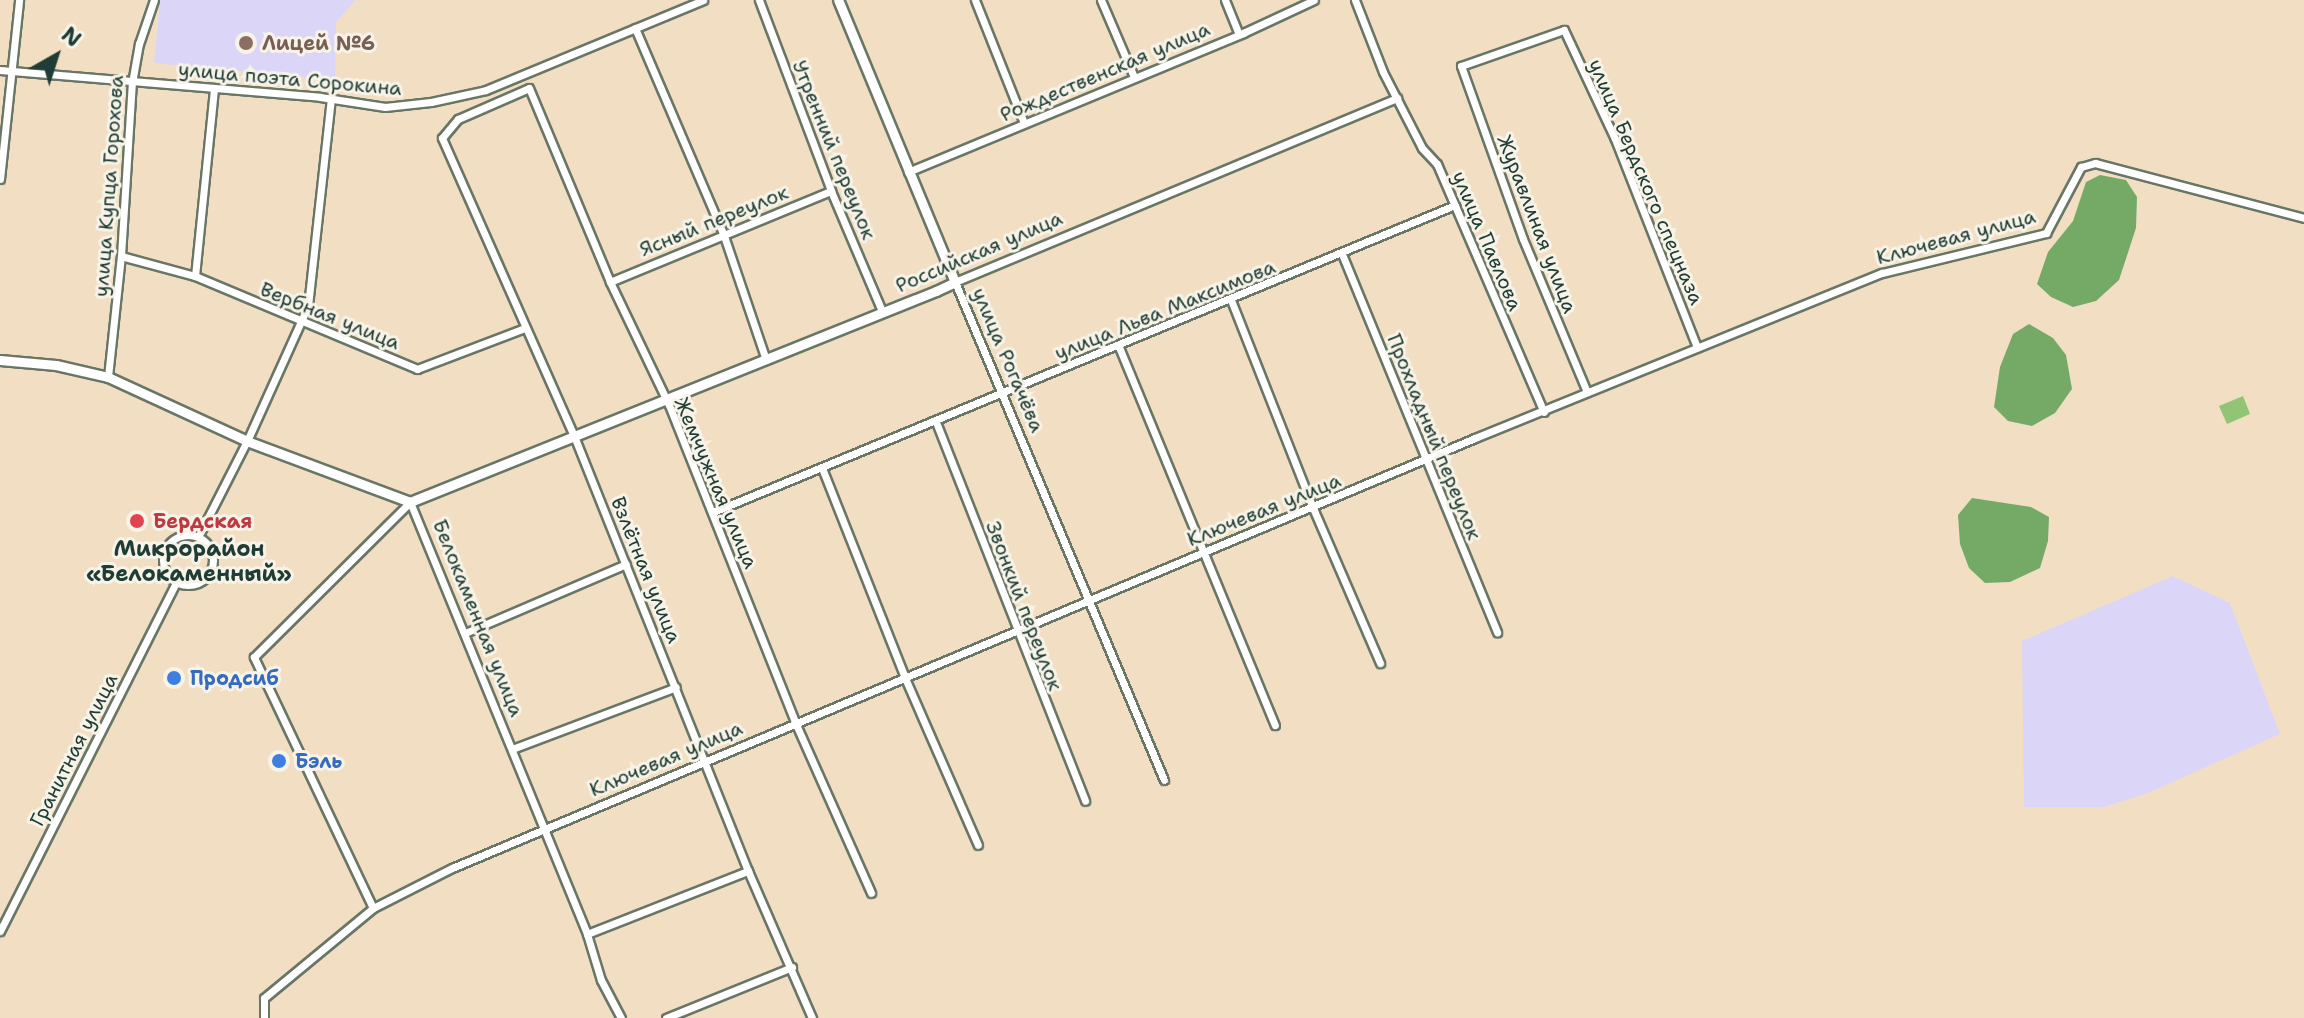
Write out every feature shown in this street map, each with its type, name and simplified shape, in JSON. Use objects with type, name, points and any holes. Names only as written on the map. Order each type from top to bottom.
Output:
[{"type":"street","points":[[0,179],[19,0]]},
{"type":"street","name":"улица Купца Горохова","points":[[108,377],[121,256],[132,83],[139,44],[154,0]]},
{"type":"street","name":"улица поэта Сорокина","points":[[0,70],[320,97],[385,107],[461,98],[703,0]]},
{"type":"street","name":"Утренний переулок","points":[[759,0],[831,191],[882,311]]},
{"type":"street","name":"улица Рогачёва","points":[[838,0],[1004,394],[1087,602],[1164,780]]},
{"type":"street","points":[[975,0],[1024,123]]},
{"type":"street","points":[[1101,0],[1134,77]]},
{"type":"street","points":[[1225,0],[1239,34]]},
{"type":"street","name":"Рождественская улица","points":[[908,172],[1314,0]]},
{"type":"street","name":"улица Павлова","points":[[1355,0],[1397,98],[1422,148],[1437,164],[1544,412]]},
{"type":"street","points":[[635,28],[723,233],[766,360]]},
{"type":"street","name":"улица Бердского спецназа","points":[[1461,66],[1564,30],[1615,139],[1697,347]]},
{"type":"street","name":"Журавлиная улица","points":[[1461,66],[1523,239],[1587,392]]},
{"type":"street","points":[[195,276],[214,88]]},
{"type":"street","name":"Взлётная улица","points":[[529,88],[458,119],[442,138],[574,436],[748,871],[812,1018]]},
{"type":"street","name":"Жемчужная улица","points":[[529,88],[610,282],[713,512],[795,722],[871,893]]},
{"type":"street","points":[[198,537],[247,441],[308,306],[331,97],[320,97]]},
{"type":"street","name":"Российская улица","points":[[410,502],[766,360],[1397,98]]},
{"type":"street","name":"Ключевая улица","points":[[264,1018],[264,998],[373,908],[452,868],[543,827],[1202,552],[1882,273],[2046,233],[2081,167],[2095,163],[2304,218]]},
{"type":"street","name":"Ясный переулок","points":[[610,282],[831,191]]},
{"type":"street","name":"улица Льва Максимова","points":[[713,512],[1119,347],[1455,205]]},
{"type":"street","name":"Прохладный переулок","points":[[1342,254],[1497,632]]},
{"type":"street","name":"Вербная улица","points":[[121,256],[195,276],[417,369],[525,328]]},
{"type":"street","points":[[1231,300],[1313,508],[1380,663]]},
{"type":"street","points":[[1119,347],[1275,725]]},
{"type":"street","name":"Белокаменная улица","points":[[0,360],[56,365],[108,377],[247,441],[410,502],[587,934],[601,980],[621,1018]]},
{"type":"street","name":"Звонкий переулок","points":[[936,422],[1085,801]]},
{"type":"street","points":[[822,468],[905,678],[978,845]]},
{"type":"street","points":[[373,908],[254,657],[410,502]]},
{"type":"street","points":[[198,537],[211,550],[211,569],[203,580],[193,585],[176,583],[163,566],[163,555],[176,538],[198,537]]},
{"type":"street","points":[[465,633],[626,564]]},
{"type":"street","name":"Гранитная улица","points":[[0,931],[176,583]]},
{"type":"street","points":[[512,749],[676,687]]},
{"type":"street","points":[[587,934],[748,871]]},
{"type":"street","points":[[666,1018],[792,967]]},
{"type":"shaded area","name":"Лицей №6","points":[[160,0],[356,0],[336,22],[335,80],[154,63]]},
{"type":"shaded area","points":[[2173,576],[2230,603],[2280,734],[2148,793],[2104,807],[2024,807],[2022,641]]},
{"type":"green space","points":[[2100,175],[2126,180],[2137,197],[2136,228],[2119,280],[2096,301],[2073,307],[2051,297],[2037,284],[2048,252],[2073,221],[2086,182]]},
{"type":"green space","points":[[2029,324],[2053,338],[2066,355],[2072,389],[2055,413],[2032,426],[2008,421],[1994,407],[2000,367],[2013,334]]},
{"type":"green space","points":[[2243,396],[2250,414],[2227,424],[2219,406]]},
{"type":"green space","points":[[1972,498],[2031,507],[2049,517],[2048,541],[2040,568],[2010,582],[1985,583],[1969,568],[1960,544],[1958,515]]},
{"type":"place","name":"Лицей №6","points":[[246,43]]},
{"type":"place","name":"Бердская","points":[[137,521]]},
{"type":"place","name":"Продсиб","points":[[174,678]]},
{"type":"place","name":"Бэль","points":[[279,761]]},
{"type":"district","name":"Микрорайон «Белокаменный»","points":[[189,560]]}]
